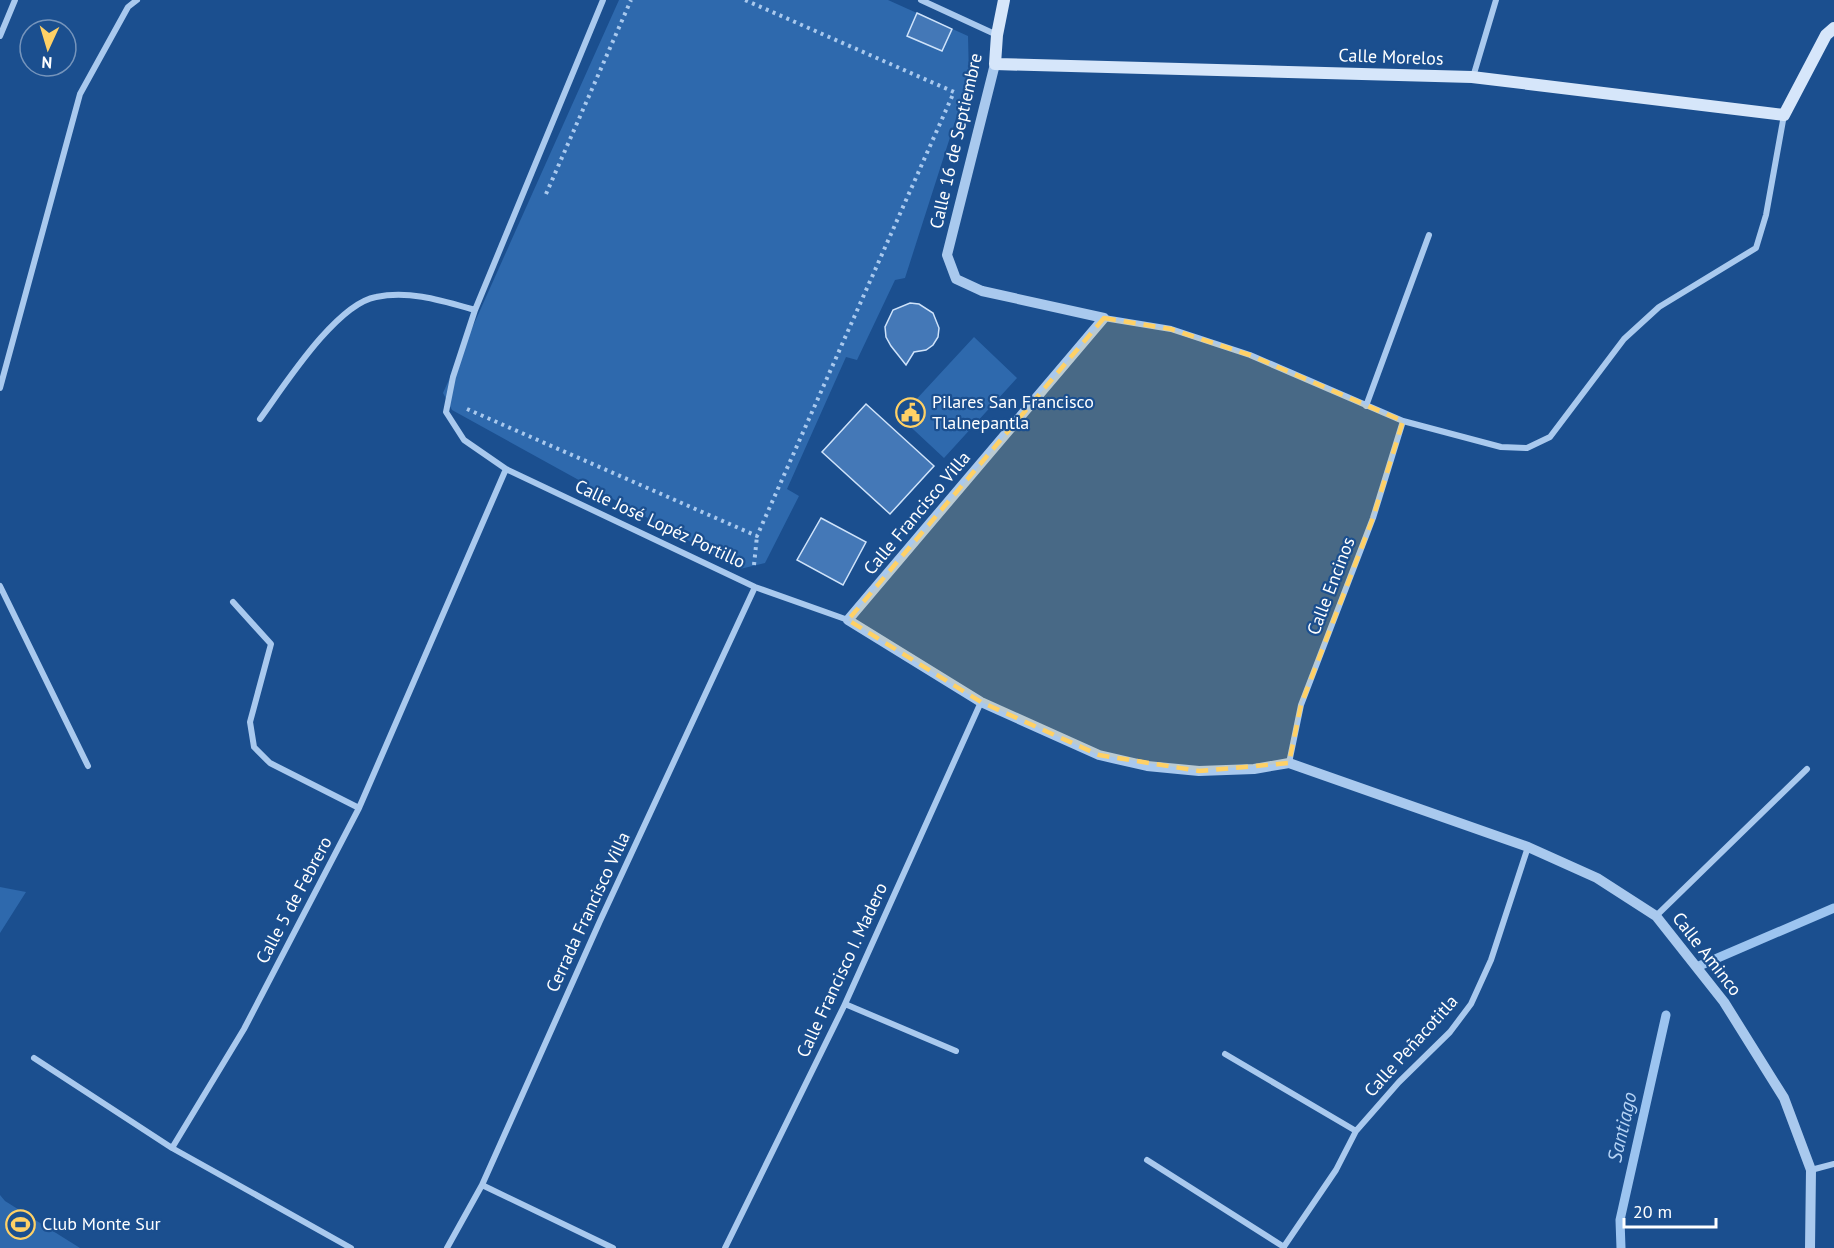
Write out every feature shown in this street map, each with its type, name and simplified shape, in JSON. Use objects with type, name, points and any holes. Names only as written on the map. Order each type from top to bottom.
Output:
[{"type":"main road","name":"Calle 16 de Septiembre","points":[[994,64],[1004,0]]},
{"type":"main road","points":[[1784,115],[1826,35],[1834,28]]},
{"type":"main road","name":"Calle Morelos","points":[[994,64],[1472,77],[1784,115]]},
{"type":"street","points":[[0,36],[15,0]]},
{"type":"street","points":[[0,388],[81,94],[128,7],[137,0]]},
{"type":"street","name":"Calle José Lopéz Portillo","points":[[603,0],[476,310],[453,377],[446,412],[464,440],[506,469],[755,587],[848,620],[981,702],[1099,755],[1147,766],[1199,771],[1254,769],[1289,763]]},
{"type":"street","points":[[921,0],[997,34]]},
{"type":"street","points":[[1472,77],[1496,0]]},
{"type":"street","name":"Calle 16 de Septiembre","points":[[994,64],[947,255],[956,279],[982,291],[1104,318]]},
{"type":"street","points":[[1104,318],[1171,329],[1250,355],[1403,421],[1502,447],[1527,448],[1550,437],[1624,339],[1659,307],[1755,248],[1766,215],[1784,115]]},
{"type":"street","points":[[1366,406],[1429,236]]},
{"type":"street","points":[[260,419],[328,329],[350,310],[373,297],[429,297],[476,310]]},
{"type":"street","name":"Calle Francisco Villa","points":[[848,620],[1104,318]]},
{"type":"street","name":"Calle Encinos","points":[[1289,763],[1300,705],[1373,518],[1403,421]]},
{"type":"street","name":"Calle 5 de Febrero","points":[[172,1148],[244,1029],[359,808],[506,469]]},
{"type":"street","points":[[0,586],[88,766]]},
{"type":"street","name":"Cerrada Francisco Villa","points":[[447,1248],[482,1185],[600,921],[755,587]]},
{"type":"street","points":[[233,602],[271,644],[250,722],[254,747],[270,763],[359,808]]},
{"type":"street","name":"Calle Francisco I. Madero","points":[[725,1248],[845,1004],[981,702]]},
{"type":"street","name":"Calle Aminco","points":[[1289,763],[1528,847],[1597,878],[1656,916],[1724,1002],[1778,1088],[1811,1170],[1810,1248]]},
{"type":"street","points":[[1656,916],[1807,770]]},
{"type":"street","name":"Calle Peñacotitla","points":[[1283,1247],[1336,1170],[1356,1131],[1399,1082],[1450,1032],[1471,1004],[1491,960],[1528,847]]},
{"type":"street","points":[[845,1004],[956,1051]]},
{"type":"street","points":[[1225,1054],[1356,1131]]},
{"type":"street","points":[[34,1058],[172,1148],[351,1248]]},
{"type":"street","points":[[1148,1160],[1283,1247]]},
{"type":"street","points":[[1811,1170],[1834,1164]]},
{"type":"street","points":[[482,1185],[614,1248]]},
{"type":"path","points":[[545,196],[631,0]]},
{"type":"path","points":[[745,0],[954,92],[757,536],[753,554],[755,587]]},
{"type":"path","points":[[465,408],[757,536]]},
{"type":"highlighted area","points":[[1104,318],[1171,329],[1250,355],[1403,421],[1373,518],[1301,705],[1289,763],[1199,771],[1099,755],[981,702],[848,620]]},
{"type":"shaded area","points":[[619,0],[888,0],[968,36],[969,78],[905,278],[895,280],[857,360],[846,357],[787,489],[799,496],[765,563],[740,569],[452,410],[443,393]]},
{"type":"shaded area","points":[[974,337],[1017,378],[944,458],[900,417]]},
{"type":"shaded area","points":[[0,887],[26,892],[0,933]]},
{"type":"shaded area","name":"Club Monte Sur","points":[[0,1195],[5,1201],[80,1248],[0,1248]]},
{"type":"building","points":[[917,13],[952,29],[942,51],[907,36]]},
{"type":"building","points":[[910,303],[919,304],[933,313],[939,328],[938,337],[933,345],[926,350],[914,352],[906,365],[886,337],[885,327],[893,310]]},
{"type":"building","points":[[866,404],[934,466],[890,514],[822,452]]},
{"type":"building","points":[[821,518],[866,542],[843,585],[797,560]]},
{"type":"waterway","name":"Santiago","points":[[1699,966],[1834,908]]},
{"type":"waterway","name":"Santiago","points":[[1621,1248],[1620,1220],[1666,1015]]},
{"type":"place","name":"Pilares San Francisco Tlalnepantla","points":[[911,412]]},
{"type":"place","name":"Club Monte Sur","points":[[21,1224]]}]
